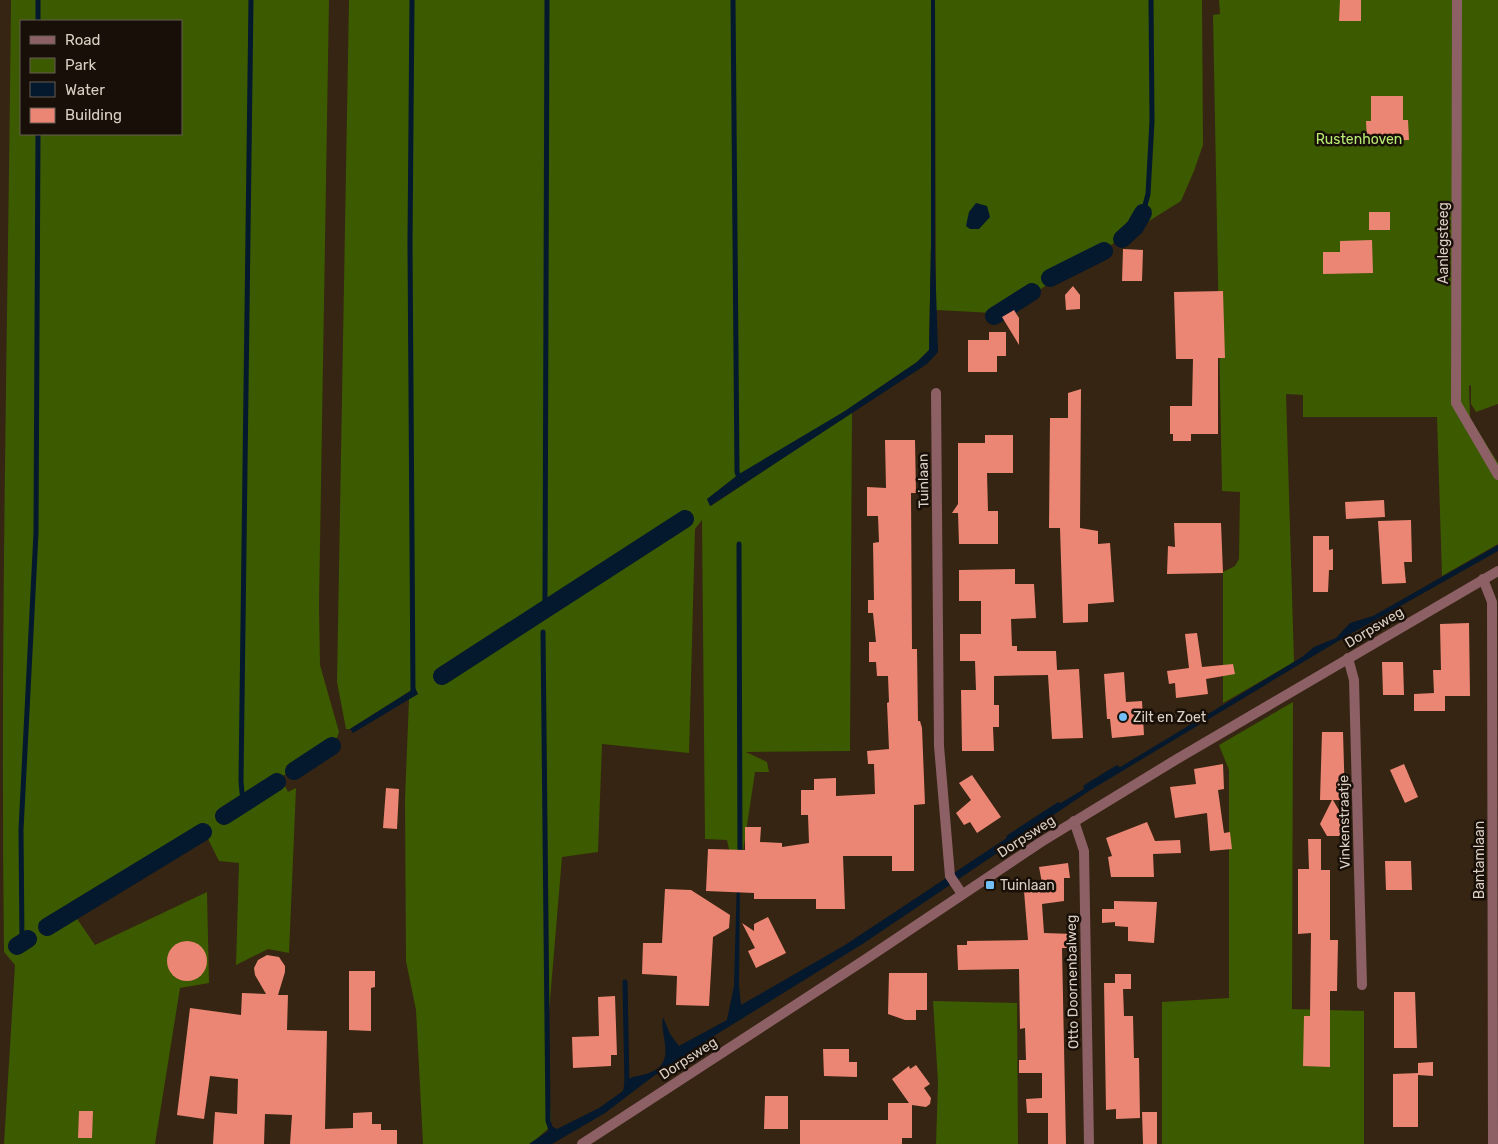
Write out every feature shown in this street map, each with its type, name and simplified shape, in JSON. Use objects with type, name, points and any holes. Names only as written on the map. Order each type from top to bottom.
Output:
[{"type":"street","name":"Aanlegsteeg","points":[[1457,0],[1456,403],[1498,475]]},
{"type":"street","name":"Tuinlaan","points":[[936,393],[939,746],[950,876],[962,894]]},
{"type":"street","name":"Dorpsweg","points":[[582,1144],[1074,821],[1498,571]]},
{"type":"street","name":"Bantamlaan","points":[[1483,579],[1492,602],[1493,1144]]},
{"type":"street","name":"Vinkenstraatje","points":[[1348,658],[1354,680],[1362,985]]},
{"type":"street","name":"Otto Doornenbalweg","points":[[1074,821],[1084,851],[1089,1144]]},
{"type":"green space","points":[[11,0],[329,0],[319,605],[320,665],[339,732],[335,743],[224,813],[228,819],[284,784],[288,792],[296,788],[289,953],[268,949],[236,965],[239,863],[219,861],[202,827],[71,910],[95,945],[207,892],[209,983],[180,988],[155,1144],[4,1144],[15,965],[4,952],[4,595]]},
{"type":"green space","points":[[349,0],[931,0],[929,350],[917,362],[845,411],[707,499],[711,506],[852,412],[850,751],[746,752],[767,762],[769,772],[755,772],[743,852],[735,877],[727,840],[705,839],[702,520],[695,529],[689,753],[602,744],[598,852],[562,857],[547,1036],[551,1126],[531,1144],[423,1144],[416,1010],[406,961],[405,800],[409,699],[418,694],[415,688],[350,729],[346,729],[337,682]]},
{"type":"green space","points":[[935,0],[1202,0],[1203,145],[1181,201],[1031,295],[994,313],[936,310]]},
{"type":"green space","name":"Rustenhoven","points":[[1219,0],[1498,0],[1498,404],[1476,412],[1471,404],[1471,385],[1469,386],[1470,418],[1498,463],[1498,544],[1442,576],[1437,417],[1303,417],[1303,395],[1286,394],[1294,662],[1223,703],[1223,572],[1235,566],[1239,559],[1240,492],[1222,491],[1213,15],[1220,14]]},
{"type":"green space","points":[[1293,702],[1292,1009],[1364,1011],[1364,1144],[1162,1144],[1162,1002],[1229,998],[1229,770],[1219,745]]},
{"type":"green space","points":[[933,1001],[1017,1003],[1018,1144],[936,1144],[938,1082]]},
{"type":"water","points":[[931,0],[935,0],[935,259],[938,352],[927,364],[710,506],[707,499],[739,474],[845,411],[917,362],[929,350]]},
{"type":"water","points":[[976,203],[987,206],[990,217],[979,229],[970,229],[966,226],[969,212]]},
{"type":"water","points":[[1498,545],[1498,551],[1340,640],[1089,791],[864,943],[709,1039],[668,1070],[655,1075],[605,1113],[552,1144],[529,1144],[548,1131],[551,1126],[557,1129],[599,1108],[623,1091],[625,1080],[649,1073],[658,1068],[665,1056],[663,1017],[670,1034],[679,1046],[727,1020],[734,986],[737,879],[740,878],[739,986],[741,1005],[845,945],[1046,812],[1302,657],[1314,647],[1336,638],[1350,623],[1373,616]]},
{"type":"water","points":[[415,688],[418,694],[353,733],[350,729]]},
{"type":"building","points":[[1340,0],[1361,0],[1361,21],[1339,21]]},
{"type":"building","points":[[1371,96],[1403,96],[1403,120],[1408,120],[1409,140],[1367,141],[1366,121],[1371,121]]},
{"type":"building","points":[[1369,212],[1390,212],[1390,230],[1369,230]]},
{"type":"building","points":[[1372,240],[1373,273],[1323,274],[1323,252],[1340,252],[1340,241]]},
{"type":"building","points":[[1123,249],[1143,250],[1142,281],[1122,281]]},
{"type":"building","points":[[1073,286],[1080,295],[1080,309],[1066,310],[1065,295]]},
{"type":"building","points":[[1223,291],[1225,358],[1218,358],[1218,434],[1191,434],[1191,441],[1173,441],[1173,434],[1170,434],[1170,406],[1192,406],[1193,359],[1176,359],[1174,292]]},
{"type":"building","points":[[1014,310],[1019,318],[1019,345],[1002,317]]},
{"type":"building","points":[[989,332],[1006,332],[1006,356],[997,356],[997,372],[968,372],[968,340],[989,340]]},
{"type":"building","points":[[1081,389],[1080,528],[1098,531],[1098,544],[1110,543],[1114,602],[1088,604],[1088,622],[1063,623],[1060,528],[1049,528],[1050,418],[1068,418],[1068,393]]},
{"type":"building","points":[[985,435],[1013,435],[1013,473],[987,473],[988,511],[998,511],[998,544],[959,544],[958,513],[952,513],[958,504],[958,443],[985,443]]},
{"type":"building","points":[[885,440],[915,440],[916,493],[911,493],[912,649],[917,649],[918,721],[920,721],[922,728],[925,804],[914,805],[914,871],[892,871],[892,856],[843,856],[845,909],[816,909],[816,899],[754,899],[754,893],[706,891],[708,849],[745,850],[745,827],[761,827],[760,842],[782,843],[782,847],[809,843],[808,815],[801,815],[801,790],[814,790],[814,779],[836,778],[836,796],[875,794],[874,764],[868,764],[867,751],[889,749],[887,703],[889,702],[888,676],[877,676],[876,662],[869,662],[869,642],[876,642],[873,613],[868,613],[868,600],[874,600],[873,543],[879,542],[878,516],[867,516],[867,487],[886,488]]},
{"type":"building","points":[[1384,500],[1385,517],[1346,519],[1345,502]]},
{"type":"building","points":[[1411,520],[1412,562],[1404,562],[1406,583],[1382,584],[1378,521]]},
{"type":"building","points":[[1174,523],[1221,523],[1223,573],[1167,574],[1168,546],[1175,547]]},
{"type":"building","points":[[1313,536],[1329,536],[1329,550],[1333,549],[1333,570],[1329,570],[1328,592],[1313,592]]},
{"type":"building","points":[[1015,569],[1015,584],[1034,584],[1036,618],[1011,619],[1012,646],[1017,646],[1017,651],[1056,651],[1057,670],[1079,669],[1083,738],[1052,739],[1048,675],[994,676],[994,705],[999,705],[999,727],[993,727],[994,751],[962,751],[961,690],[976,690],[975,661],[960,661],[960,634],[981,634],[981,601],[959,601],[959,570]]},
{"type":"building","points":[[1469,623],[1470,696],[1445,696],[1445,711],[1414,711],[1414,694],[1434,693],[1433,670],[1441,670],[1440,624]]},
{"type":"building","points":[[1197,633],[1202,667],[1233,664],[1235,674],[1206,679],[1208,694],[1176,698],[1175,683],[1169,684],[1167,671],[1189,668],[1185,634]]},
{"type":"building","points":[[1382,662],[1403,662],[1404,695],[1383,695]]},
{"type":"building","points":[[1124,672],[1126,702],[1142,701],[1144,735],[1112,738],[1110,719],[1107,719],[1104,674]]},
{"type":"building","points":[[1322,732],[1343,732],[1345,800],[1333,800],[1347,824],[1341,836],[1327,836],[1320,824],[1332,800],[1320,800]]},
{"type":"building","points":[[1223,764],[1224,789],[1218,790],[1224,833],[1230,832],[1232,849],[1210,851],[1207,813],[1175,818],[1170,787],[1196,784],[1194,769]]},
{"type":"building","points":[[1404,764],[1418,797],[1405,803],[1390,770]]},
{"type":"building","points":[[972,775],[1001,817],[977,833],[970,822],[964,825],[956,813],[971,800],[959,783]]},
{"type":"building","points":[[386,788],[399,789],[397,829],[383,828]]},
{"type":"building","points":[[1147,822],[1155,841],[1180,840],[1181,853],[1153,854],[1154,877],[1111,877],[1108,857],[1112,856],[1106,838]]},
{"type":"building","points":[[1308,839],[1321,839],[1321,870],[1330,870],[1330,940],[1338,940],[1337,991],[1330,991],[1330,1067],[1303,1066],[1304,1016],[1310,1016],[1311,933],[1298,934],[1298,869],[1309,869]]},
{"type":"building","points":[[1385,861],[1411,861],[1412,890],[1386,890]]},
{"type":"building","points":[[1068,863],[1070,878],[1064,878],[1064,901],[1042,904],[1044,933],[1074,934],[1074,948],[1062,948],[1066,1144],[1048,1144],[1048,1113],[1027,1113],[1026,1099],[1042,1098],[1042,1073],[1019,1073],[1019,1060],[1026,1060],[1025,1028],[1020,1029],[1019,969],[958,970],[957,945],[967,945],[967,941],[1028,940],[1024,891],[1028,891],[1027,884],[1042,883],[1039,867]]},
{"type":"building","points":[[665,889],[691,890],[730,915],[729,928],[713,937],[709,1006],[676,1005],[677,976],[642,974],[643,943],[662,943]]},
{"type":"building","points":[[1114,901],[1157,902],[1154,943],[1128,941],[1128,927],[1115,926],[1115,922],[1102,923],[1102,909],[1114,909]]},
{"type":"building","points":[[768,917],[786,953],[756,968],[748,951],[755,948],[742,923],[754,931],[754,924]]},
{"type":"building","points":[[187,941],[201,947],[207,961],[201,975],[187,981],[173,975],[167,961],[173,947]]},
{"type":"building","points":[[267,955],[279,957],[285,966],[278,995],[288,995],[287,1030],[327,1031],[325,1129],[353,1128],[353,1113],[372,1112],[372,1124],[381,1124],[381,1130],[397,1130],[397,1144],[290,1144],[292,1115],[265,1114],[264,1144],[213,1144],[215,1112],[237,1114],[238,1079],[210,1076],[204,1119],[177,1115],[190,1008],[241,1015],[242,993],[266,994],[255,975],[254,968],[258,960]]},
{"type":"building","points":[[349,971],[375,971],[375,987],[371,988],[371,1031],[349,1030]]},
{"type":"building","points":[[889,973],[927,973],[927,1010],[916,1010],[916,1020],[905,1020],[888,1014]]},
{"type":"building","points":[[1115,974],[1131,974],[1131,989],[1123,989],[1124,1016],[1133,1016],[1134,1058],[1139,1058],[1140,1118],[1116,1119],[1116,1109],[1106,1110],[1104,983],[1115,983]]},
{"type":"building","points":[[1394,992],[1415,992],[1417,1048],[1394,1048]]},
{"type":"building","points":[[615,996],[617,1055],[611,1055],[611,1066],[573,1068],[572,1037],[599,1036],[598,997]]},
{"type":"building","points":[[823,1049],[849,1049],[849,1062],[857,1062],[857,1077],[824,1076]]},
{"type":"building","points":[[1433,1062],[1433,1076],[1418,1075],[1418,1127],[1393,1127],[1393,1074],[1418,1073],[1418,1063]]},
{"type":"building","points":[[916,1065],[930,1084],[924,1088],[931,1098],[930,1104],[926,1107],[912,1105],[912,1138],[902,1138],[902,1144],[800,1144],[800,1120],[888,1120],[888,1103],[909,1103],[892,1079],[909,1066],[910,1069]]},
{"type":"building","points":[[765,1096],[788,1096],[788,1129],[764,1129]]},
{"type":"building","points":[[79,1111],[93,1111],[92,1138],[78,1138]]},
{"type":"building","points":[[1142,1112],[1157,1112],[1157,1144],[1143,1144]]},
{"type":"waterway","points":[[38,0],[38,20]]},
{"type":"waterway","points":[[246,803],[242,793],[241,781],[251,0]]},
{"type":"waterway","points":[[412,0],[410,243],[413,694]]},
{"type":"waterway","points":[[547,0],[545,600],[547,607]]},
{"type":"waterway","points":[[733,0],[737,472],[740,481]]},
{"type":"waterway","points":[[1143,213],[1148,194],[1152,121],[1151,0]]},
{"type":"waterway","points":[[22,943],[21,830],[36,533],[38,135]]},
{"type":"waterway","points":[[1122,239],[1135,227],[1143,213]]},
{"type":"waterway","points":[[1050,278],[1104,251]]},
{"type":"waterway","points":[[994,316],[1032,292]]},
{"type":"waterway","points":[[442,676],[685,519]]},
{"type":"waterway","points":[[739,544],[740,856]]},
{"type":"waterway","points":[[543,632],[548,1121],[552,1133]]},
{"type":"waterway","points":[[294,771],[332,746]]},
{"type":"waterway","points":[[1086,787],[1117,768]]},
{"type":"waterway","points":[[224,816],[277,782]]},
{"type":"waterway","points":[[1009,837],[1058,805]]},
{"type":"waterway","points":[[47,927],[203,832]]},
{"type":"waterway","points":[[17,946],[28,939]]},
{"type":"waterway","points":[[625,982],[627,1086]]},
{"type":"place","name":"Zilt en Zoet","points":[[1123,717]]},
{"type":"place","name":"Tuinlaan","points":[[990,885]]}]
